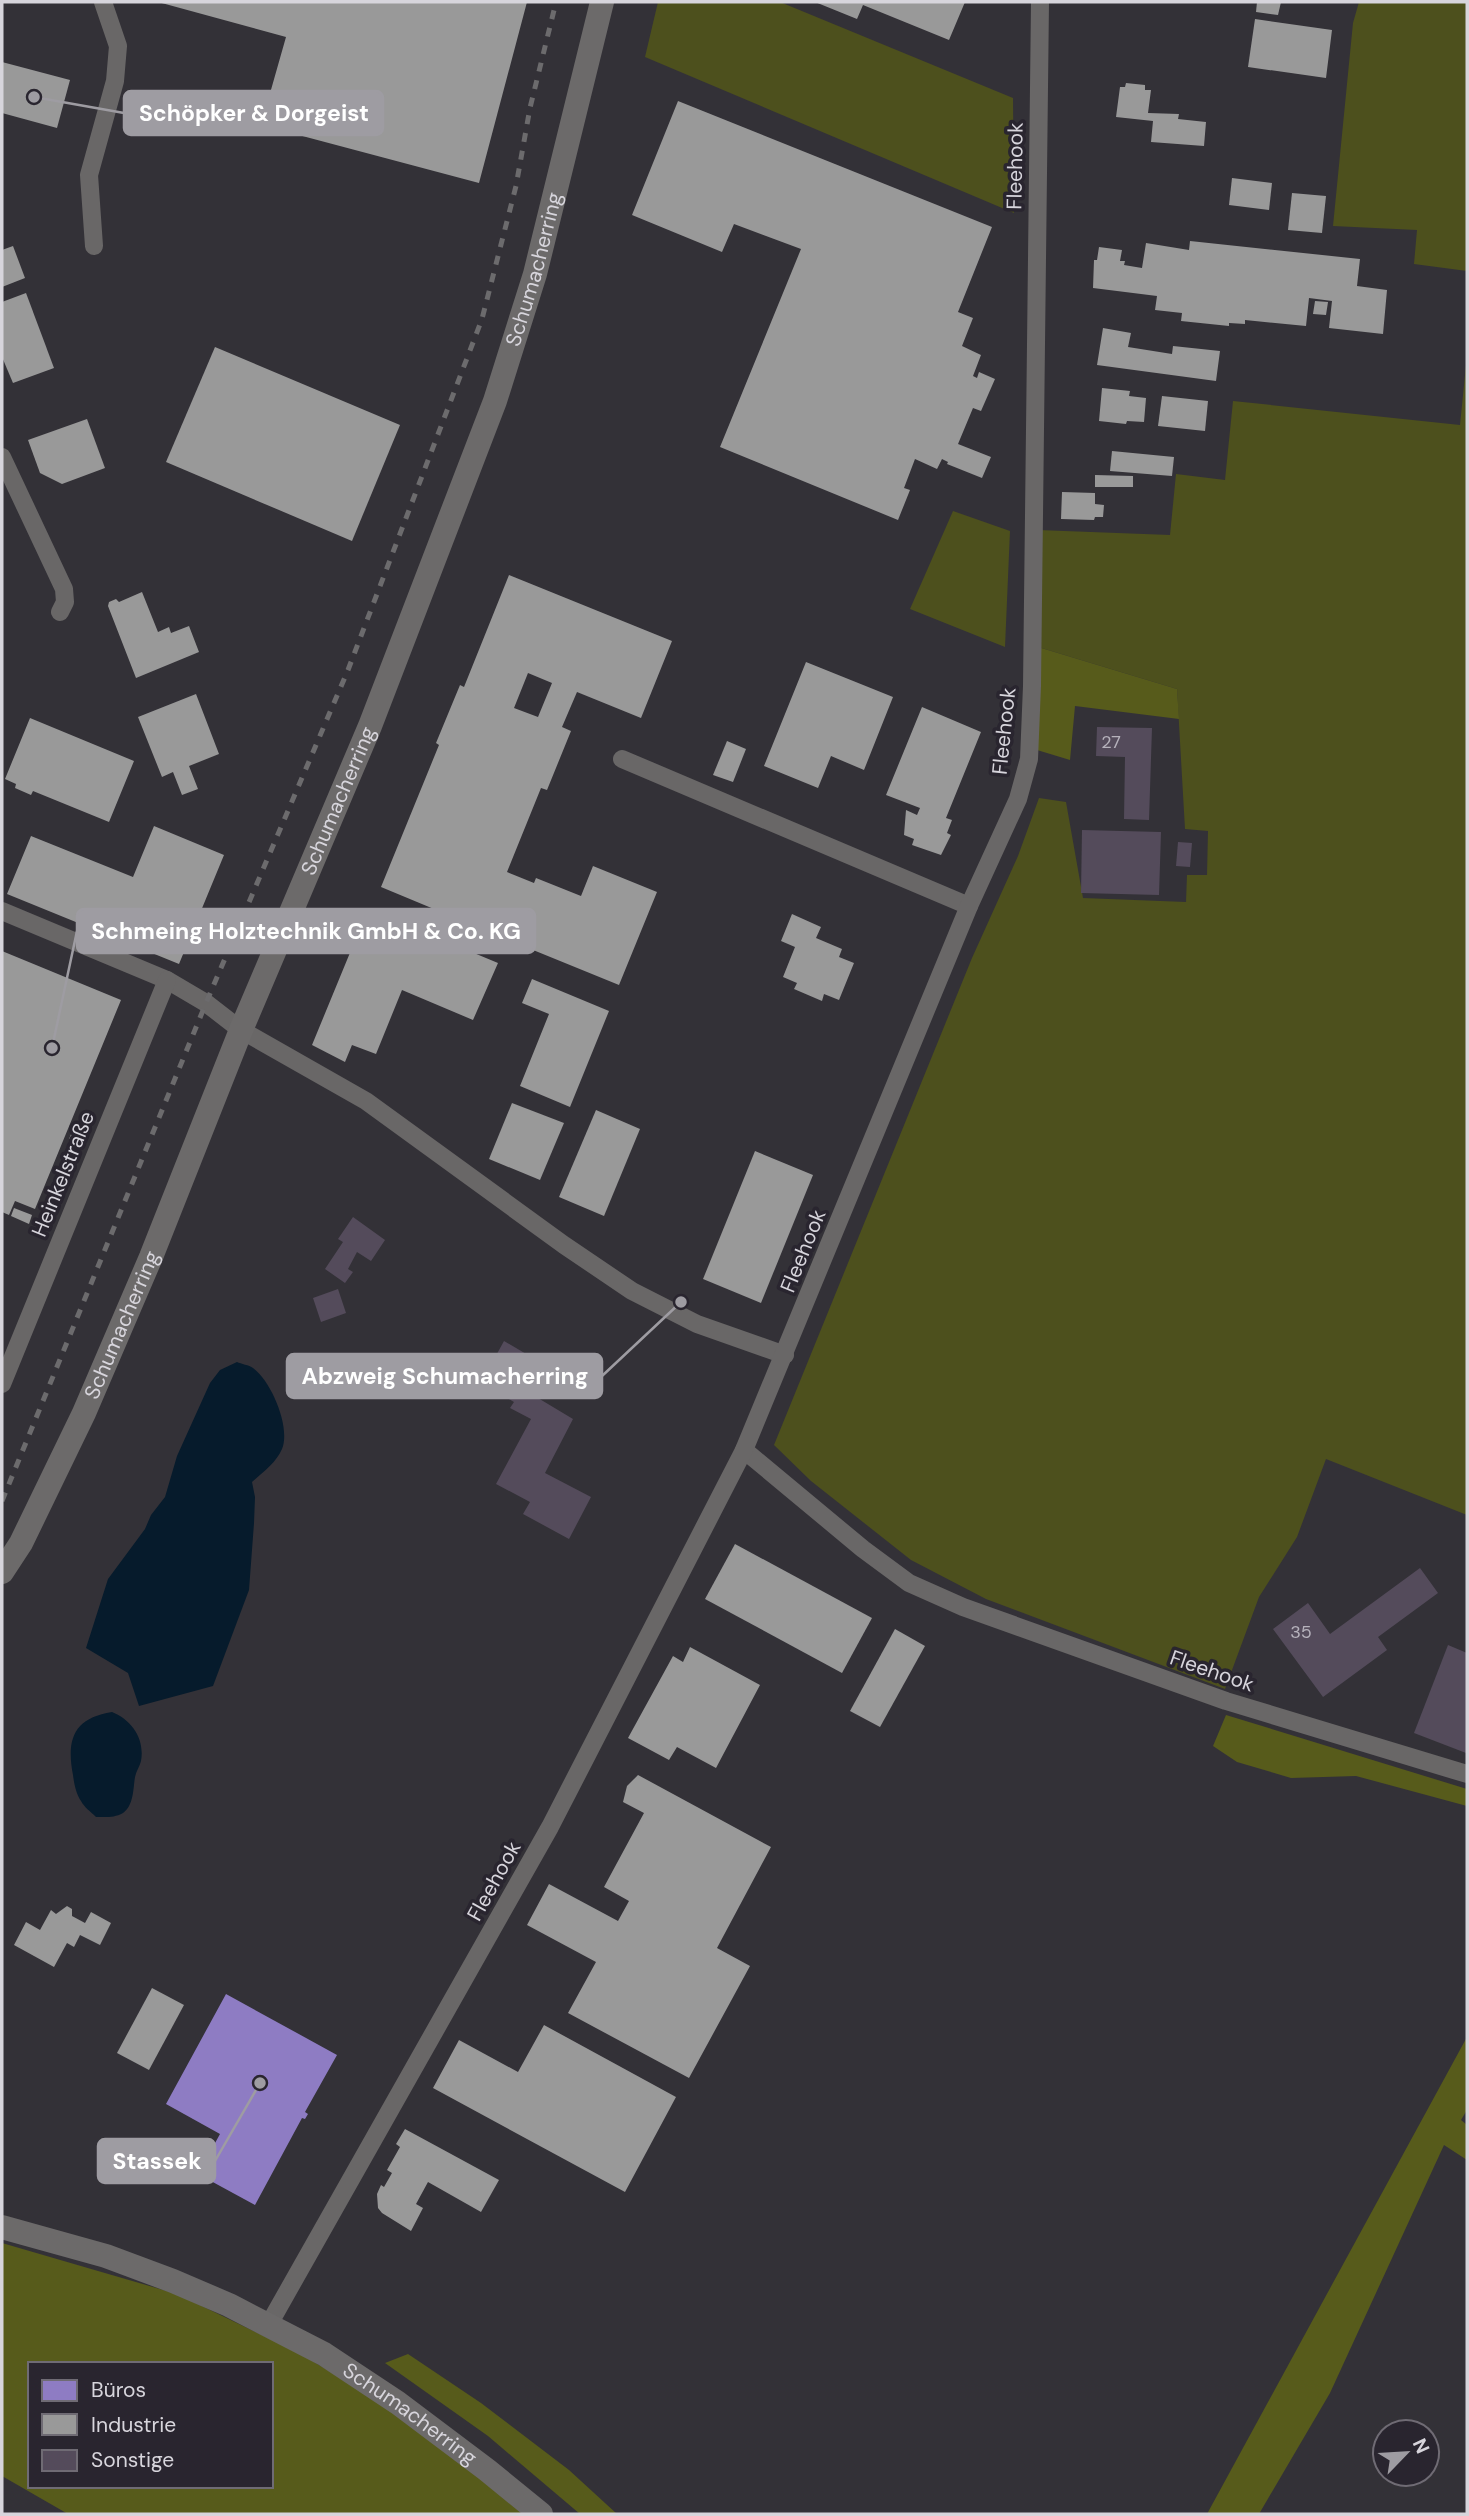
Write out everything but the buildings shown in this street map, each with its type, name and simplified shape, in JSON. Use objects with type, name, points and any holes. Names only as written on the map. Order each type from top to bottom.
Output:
[{"type":"main road","name":"Schumacherring","points":[[2,1572],[21,1543],[84,1413],[151,1257],[241,1030],[370,726],[495,401],[535,274],[602,2]]},
{"type":"main road","name":"Schumacherring","points":[[2,2227],[106,2256],[217,2300],[324,2354],[398,2403],[541,2514]]},
{"type":"street","points":[[94,246],[89,175],[115,81],[118,46],[103,2]]},
{"type":"street","name":"Fleehook","points":[[268,2326],[550,1827],[744,1450],[969,906],[1018,799],[1029,758],[1032,686],[1040,2]]},
{"type":"street","points":[[2,457],[64,589],[65,602],[60,612]]},
{"type":"street","points":[[622,759],[969,906]]},
{"type":"street","points":[[2,911],[167,980],[206,1003],[241,1030],[366,1101],[632,1291],[697,1324],[785,1356]]},
{"type":"street","name":"Heinkelstraße","points":[[2,1384],[167,980]]},
{"type":"street","name":"Fleehook","points":[[744,1450],[863,1549],[920,1588],[963,1607],[1226,1701],[1467,1774]]},
{"type":"green space","points":[[658,2],[780,2],[1013,98],[1014,213],[645,57]]},
{"type":"green space","points":[[1359,2],[1467,2],[1467,271],[1414,264],[1417,230],[1333,226],[1353,23]]},
{"type":"green space","points":[[1467,355],[1467,1515],[1326,1459],[1297,1537],[1259,1597],[1225,1689],[986,1599],[911,1560],[811,1481],[774,1445],[972,958],[1018,856],[1039,798],[1066,802],[1083,898],[1186,902],[1187,875],[1207,875],[1208,831],[1185,829],[1177,689],[1038,647],[1038,530],[1170,535],[1176,474],[1225,480],[1233,401],[1460,425]]},
{"type":"green space","points":[[953,511],[1010,531],[1005,647],[910,609]]},
{"type":"green space","points":[[1038,647],[1177,689],[1179,719],[1075,706],[1070,760],[1037,750]]},
{"type":"green space","points":[[1226,1715],[1467,1789],[1467,1806],[1356,1776],[1291,1778],[1237,1762],[1213,1746]]},
{"type":"green space","points":[[1467,2037],[1467,2110],[1461,2120],[1467,2125],[1467,2160],[1444,2145],[1330,2393],[1259,2514],[1207,2514]]},
{"type":"green space","points":[[2,2243],[177,2294],[299,2353],[392,2409],[535,2514],[68,2514],[2,2476]]},
{"type":"green space","points":[[408,2354],[481,2403],[569,2470],[617,2514],[580,2514],[488,2436],[385,2363]]},
{"type":"water","points":[[237,1362],[260,1374],[278,1405],[284,1429],[284,1440],[279,1454],[252,1482],[255,1497],[249,1590],[213,1686],[139,1706],[128,1673],[86,1648],[108,1579],[165,1497],[177,1456],[210,1383],[220,1370]]},
{"type":"water","points":[[112,1712],[126,1720],[136,1731],[141,1745],[141,1761],[127,1810],[116,1816],[96,1817],[84,1805],[77,1792],[71,1762],[72,1741],[81,1725],[89,1719]]},
{"type":"railway","points":[[2,1501],[206,1003],[348,670],[482,319],[516,186],[530,108],[556,2]]},
{"type":"place","name":"Schöpker & Dorgeist","points":[[34,97]]},
{"type":"place","name":"Schmeing Holztechnik GmbH & Co. KG","points":[[52,1048]]},
{"type":"place","name":"Abzweig Schumacherring","points":[[681,1302]]},
{"type":"place","name":"Stassek","points":[[260,2083]]}]
